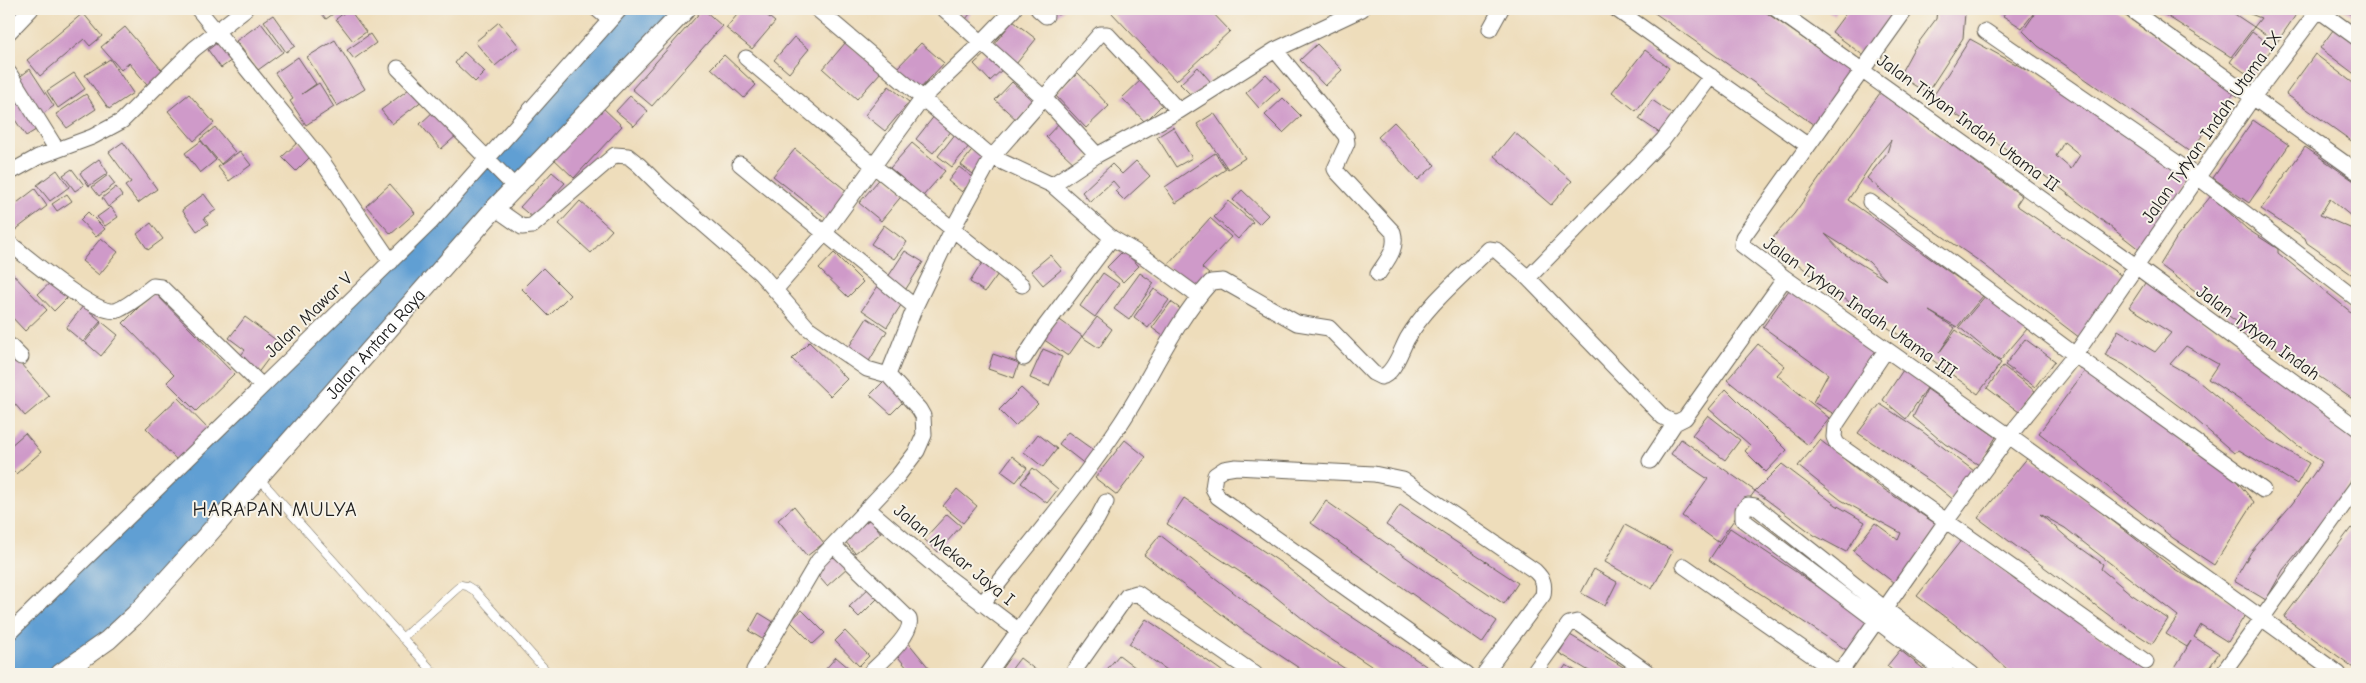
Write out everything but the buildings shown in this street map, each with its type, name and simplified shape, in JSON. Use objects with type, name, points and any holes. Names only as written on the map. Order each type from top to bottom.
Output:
[{"type":"street","points":[[11,25],[31,9]]},
{"type":"street","points":[[198,9],[322,161],[391,262]]},
{"type":"street","points":[[9,172],[57,150],[92,137],[122,121],[194,49],[245,9]]},
{"type":"street","points":[[597,9],[615,14]]},
{"type":"street","name":"Jalan Antara Raya","points":[[60,674],[108,640],[135,615],[259,478],[495,208],[510,182],[686,9]]},
{"type":"street","points":[[817,9],[992,157],[1052,185],[1112,238],[1143,256],[1198,296]]},
{"type":"street","points":[[944,9],[1045,99],[1097,155]]},
{"type":"street","points":[[775,290],[824,234],[923,98],[1014,9]]},
{"type":"street","points":[[1052,185],[1097,155],[1179,110],[1275,50],[1362,9]]},
{"type":"street","points":[[1490,29],[1501,9]]},
{"type":"street","points":[[1616,9],[1807,145]]},
{"type":"street","name":"Jalan Tityan Indah Utama II","points":[[1776,9],[2137,267]]},
{"type":"street","name":"Jalan Tytyan Indah Utama III","points":[[1906,9],[1807,145],[1742,241],[1745,248],[1886,350],[2010,436],[2339,674]]},
{"type":"street","points":[[2130,9],[2357,172]]},
{"type":"street","points":[[2318,9],[2357,38]]},
{"type":"street","name":"Jalan Tytyan Indah Utama IX","points":[[1839,674],[1947,520],[2010,436],[2076,355],[2253,98],[2318,9]]},
{"type":"street","name":"Jalan Mawar V","points":[[9,633],[430,223],[615,14]]},
{"type":"street","points":[[1985,31],[2199,178],[2357,299]]},
{"type":"street","points":[[888,375],[915,307],[952,230],[992,157],[1103,33],[1107,34],[1179,110]]},
{"type":"street","points":[[1275,50],[1346,136],[1347,144],[1334,169],[1393,232],[1394,248],[1378,274]]},
{"type":"street","points":[[746,58],[874,166],[1022,285]]},
{"type":"street","points":[[398,68],[510,182]]},
{"type":"street","points":[[9,74],[57,150]]},
{"type":"street","points":[[1528,278],[1663,140],[1710,76]]},
{"type":"street","points":[[495,208],[522,227],[532,226],[615,154],[628,156],[760,273],[808,328],[867,368],[888,375],[920,409],[925,423],[924,435],[917,451],[897,477],[813,569],[754,670]]},
{"type":"street","points":[[740,164],[915,307]]},
{"type":"street","points":[[1870,202],[2076,355],[2263,490]]},
{"type":"street","points":[[1024,358],[1043,329],[1112,238]]},
{"type":"street","points":[[9,243],[78,296],[102,309],[118,311],[153,286],[160,286],[262,386]]},
{"type":"street","points":[[982,604],[1095,461],[1135,402],[1172,334],[1198,296],[1211,282],[1223,281],[1297,323],[1329,328],[1373,373],[1382,377],[1389,373],[1408,338],[1432,306],[1484,252],[1496,250],[1528,278],[1663,417],[1675,423]]},
{"type":"street","name":"Jalan Tytyan Indah","points":[[2137,267],[2357,428]]},
{"type":"street","points":[[1650,461],[1675,423],[1685,418],[1785,278]]},
{"type":"street","points":[[9,345],[21,358]]},
{"type":"street","points":[[1886,350],[1835,426],[1834,438],[1837,444],[2146,662]]},
{"type":"street","points":[[1467,674],[1218,497],[1213,488],[1215,475],[1224,469],[1236,467],[1374,474],[1403,480],[1534,571],[1543,579],[1545,585],[1543,595],[1484,674]]},
{"type":"street","points":[[2222,674],[2357,486]]},
{"type":"street","points":[[988,674],[1106,502]]},
{"type":"street","points":[[1947,674],[1743,520],[1743,510],[1748,505],[1755,506],[1885,609],[1972,674]]},
{"type":"street","name":"Jalan Mekar Jaya I","points":[[867,508],[982,604],[1019,631]]},
{"type":"street","points":[[833,545],[909,619],[910,624],[907,633],[869,674]]},
{"type":"street","points":[[1684,566],[1839,674]]},
{"type":"street","points":[[1072,674],[1127,596],[1137,593],[1255,674]]},
{"type":"street","points":[[1533,674],[1569,624],[1573,622],[1577,622],[1650,674]]},
{"type":"lane","points":[[259,478],[435,674]]},
{"type":"lane","points":[[402,638],[461,585],[467,586],[475,591],[549,674]]},
{"type":"water","points":[[620,9],[685,9],[203,540],[60,674],[9,674],[9,633],[391,262]]},
{"type":"district","name":"HARAPAN MULYA","points":[[275,509]]}]
